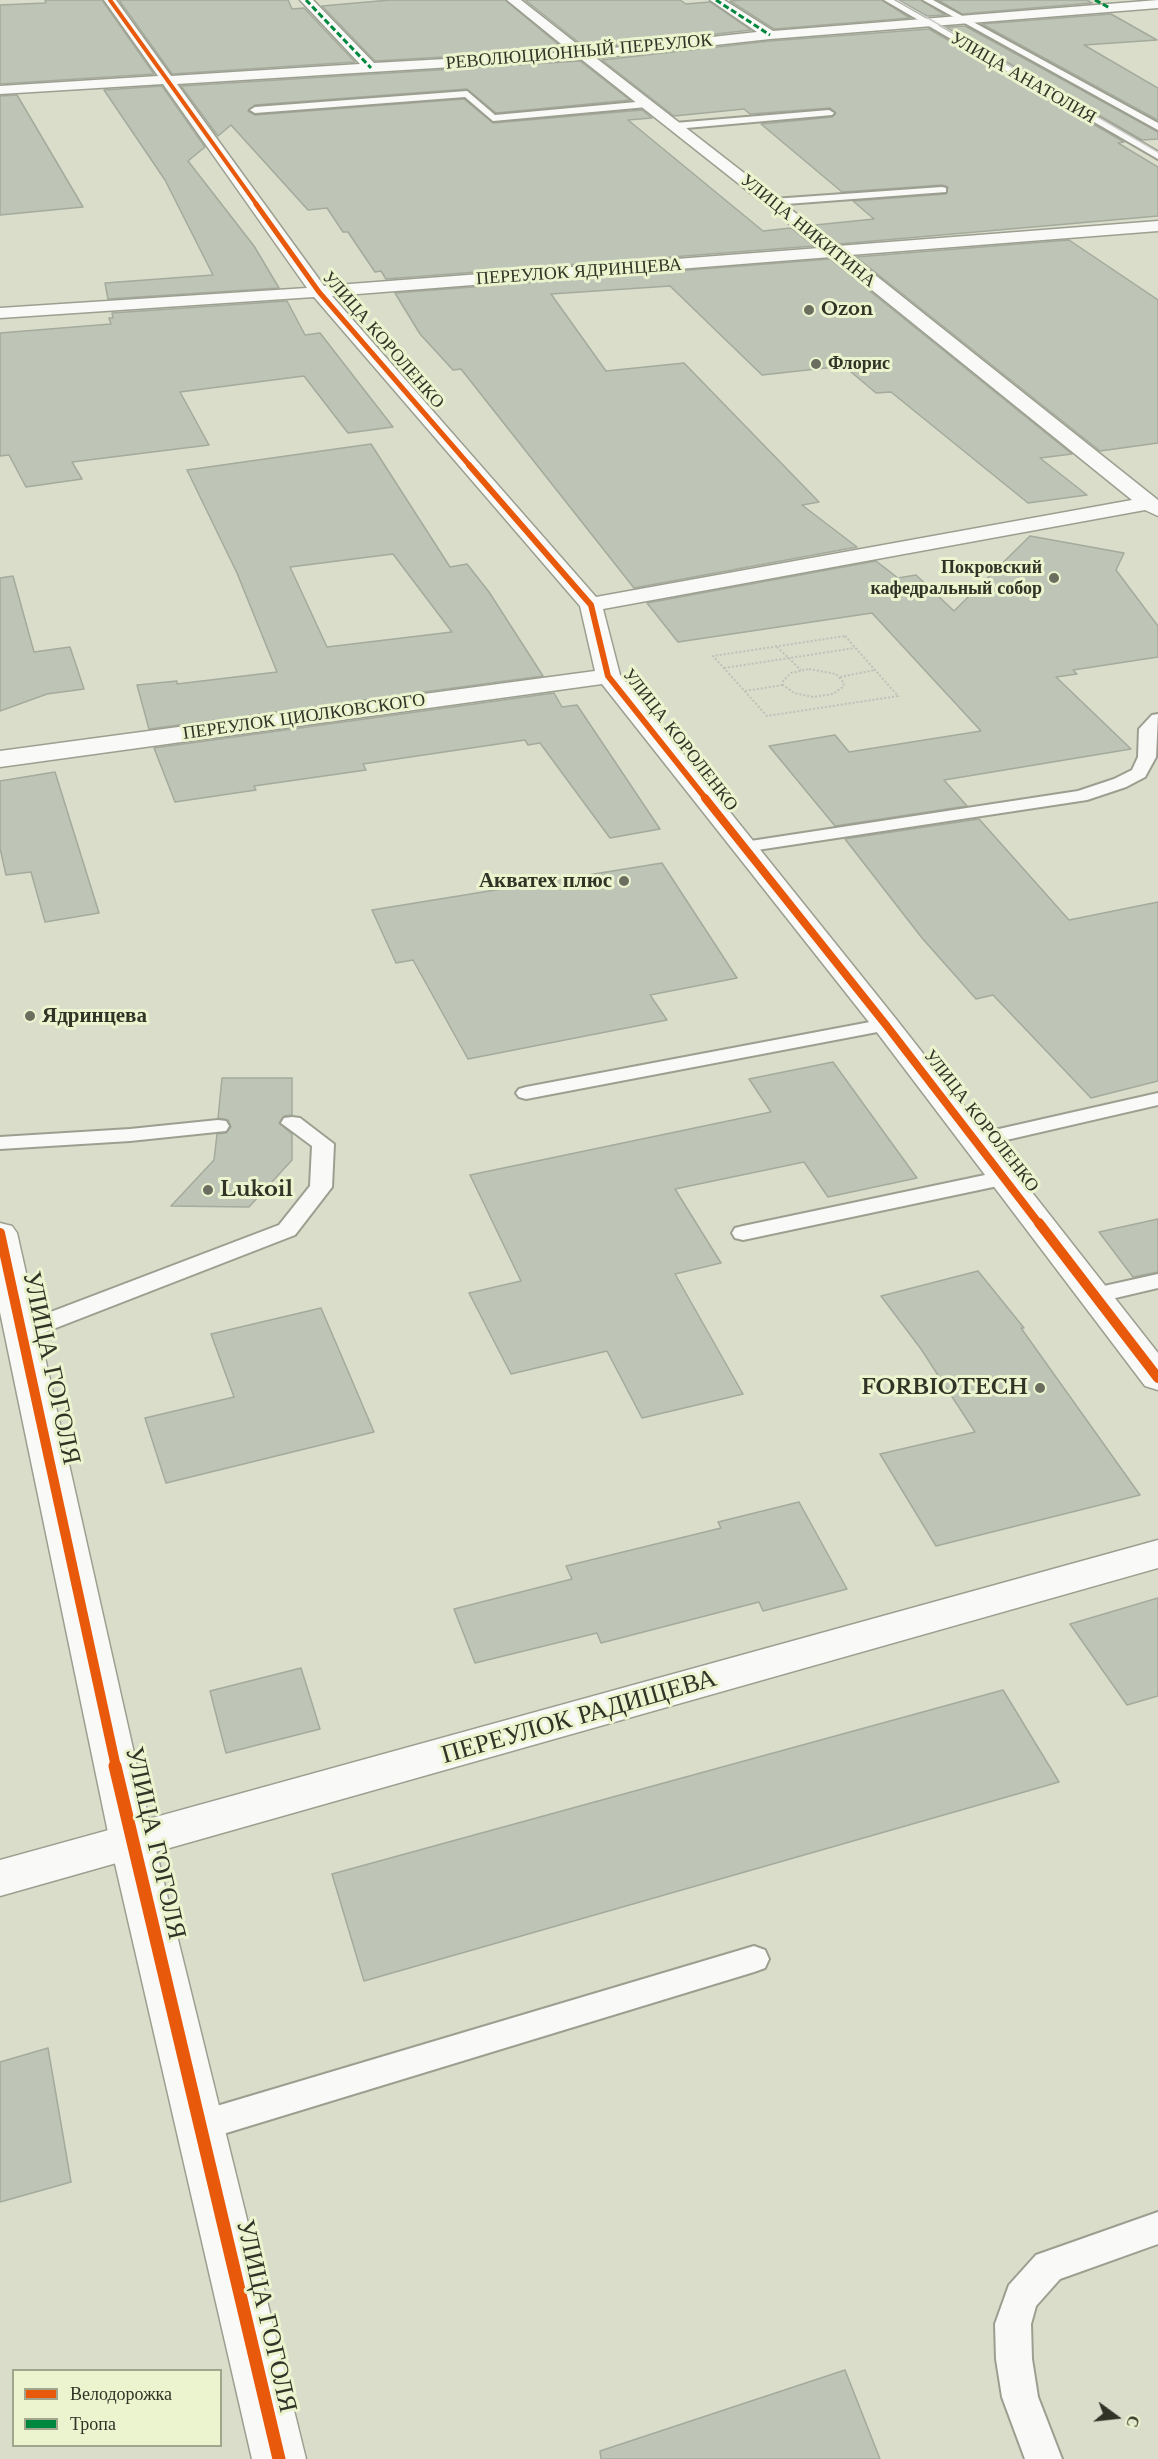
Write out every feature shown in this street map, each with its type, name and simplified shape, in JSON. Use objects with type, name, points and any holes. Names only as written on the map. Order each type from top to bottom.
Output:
[{"type":"street","name":"УЛИЦА КОРОЛЕНКО","points":[[110,0],[319,292],[591,605],[608,676],[886,1025],[1158,1378]]},
{"type":"street","points":[[306,0],[371,68]]},
{"type":"street","name":"УЛИЦА НИКИТИНА","points":[[513,0],[773,202],[1154,506]]},
{"type":"street","points":[[716,0],[770,35]]},
{"type":"street","points":[[1095,0],[1110,8]]},
{"type":"street","name":"РЕВОЛЮЦИОННЫЙ ПЕРЕУЛОК","points":[[0,90],[583,55],[770,35],[1158,4]]},
{"type":"street","name":"ПЕРЕУЛОК ЯДРИНЦЕВА","points":[[0,314],[319,292],[1158,226]]},
{"type":"street","points":[[591,605],[1154,506]]},
{"type":"street","name":"ПЕРЕУЛОК ЦИОЛКОВСКОГО","points":[[0,759],[608,676]]},
{"type":"street","name":"УЛИЦА ГОГОЛЯ","points":[[0,1233],[132,1842],[279,2459]]},
{"type":"street","name":"ПЕРЕУЛОК РАДИЩЕВА","points":[[0,1878],[1158,1554]]},
{"type":"lane","name":"УЛИЦА АНАТОЛИЯ","points":[[888,0],[1158,156]]},
{"type":"lane","name":"УЛИЦА АНАТОЛИЯ","points":[[927,0],[1158,127]]},
{"type":"lane","points":[[255,110],[467,94],[493,118],[647,104]]},
{"type":"lane","points":[[675,126],[829,113]]},
{"type":"lane","points":[[773,202],[942,190]]},
{"type":"lane","points":[[744,848],[1082,796],[1120,783],[1139,773],[1147,757],[1147,729],[1158,720]]},
{"type":"lane","points":[[526,1093],[886,1025]]},
{"type":"lane","points":[[976,1142],[1158,1099]]},
{"type":"lane","points":[[22,1332],[287,1230],[321,1187],[323,1144],[292,1123]]},
{"type":"lane","points":[[0,1143],[130,1135],[218,1126]]},
{"type":"lane","points":[[743,1233],[1004,1178]]},
{"type":"lane","points":[[1094,1295],[1158,1281]]},
{"type":"lane","points":[[200,2126],[754,1959]]},
{"type":"lane","points":[[1044,2459],[1020,2397],[1014,2359],[1013,2324],[1021,2297],[1048,2267],[1158,2228]]},
{"type":"path","points":[[845,636],[898,696],[767,716],[713,656],[777,646],[845,636]]},
{"type":"path","points":[[777,646],[801,670]]},
{"type":"path","points":[[724,668],[856,648]]},
{"type":"path","points":[[801,670],[828,671],[840,677],[844,683],[843,687],[827,696],[804,696],[788,690],[783,685],[785,676],[801,670]]},
{"type":"path","points":[[840,677],[875,670]]},
{"type":"path","points":[[744,691],[783,685]]},
{"type":"path","points":[[827,696],[836,706]]},
{"type":"building","points":[[45,0],[102,0],[154,74],[0,84],[0,5],[46,3]]},
{"type":"building","points":[[119,0],[288,0],[292,9],[304,8],[355,62],[172,74]]},
{"type":"building","points":[[390,0],[505,0],[565,50],[375,61],[322,6]]},
{"type":"building","points":[[525,0],[680,0],[686,4],[710,2],[751,30],[587,49]]},
{"type":"building","points":[[882,0],[910,18],[774,29],[730,1]]},
{"type":"building","points":[[899,0],[921,0],[945,15],[927,16]]},
{"type":"building","points":[[938,0],[1087,0],[1092,3],[962,14]]},
{"type":"building","points":[[1111,14],[1157,40],[1084,45],[1158,88],[1158,120],[982,24]]},
{"type":"building","points":[[965,26],[1158,132],[1158,139],[1142,140],[946,27]]},
{"type":"building","points":[[929,29],[1124,142],[1118,143],[1158,167],[1158,216],[839,244],[815,225],[874,219],[853,201],[946,194],[948,187],[942,185],[842,192],[761,124],[832,117],[836,113],[830,108],[750,114],[744,109],[674,116],[602,60],[770,41]]},
{"type":"building","points":[[580,61],[630,100],[496,113],[467,89],[255,105],[248,111],[255,115],[464,99],[493,123],[642,110],[652,118],[628,120],[763,231],[791,228],[814,246],[386,279],[381,271],[375,272],[348,232],[343,232],[327,208],[308,210],[231,125],[218,136],[181,86]]},
{"type":"building","points":[[162,86],[205,147],[188,161],[254,246],[279,288],[108,299],[105,283],[213,275],[165,180],[104,90]]},
{"type":"building","points":[[17,95],[83,207],[0,215],[0,96]]},
{"type":"building","points":[[1069,240],[1158,300],[1158,443],[1100,451],[856,257]]},
{"type":"building","points":[[830,259],[1072,454],[1040,458],[1087,495],[1028,503],[891,392],[876,393],[844,366],[762,375],[670,286],[551,294],[606,371],[684,363],[819,502],[802,505],[857,547],[634,588],[461,369],[453,370],[420,334],[395,293]]},
{"type":"building","points":[[287,301],[305,335],[320,333],[393,427],[348,433],[304,376],[180,392],[209,445],[72,462],[82,479],[26,487],[9,455],[0,456],[0,333],[111,324],[109,318],[113,318],[112,313]]},
{"type":"building","points":[[371,444],[450,567],[467,564],[489,592],[543,676],[149,729],[137,685],[177,681],[177,684],[277,672],[237,573],[187,470]],"holes":[[[393,554],[452,632],[327,647],[290,567]]]},
{"type":"building","points":[[1030,536],[1124,553],[1116,570],[1158,626],[1158,657],[1073,670],[1077,674],[1056,677],[1131,749],[944,780],[967,806],[835,826],[769,746],[835,735],[849,752],[981,731],[872,613],[678,642],[647,603],[876,561],[898,578],[916,575],[954,611]]},
{"type":"building","points":[[13,576],[34,652],[70,647],[84,689],[47,694],[0,711],[0,578]]},
{"type":"building","points":[[554,693],[562,707],[577,705],[660,829],[610,838],[540,743],[528,745],[525,740],[363,764],[366,770],[254,786],[256,790],[175,802],[154,748]]},
{"type":"building","points":[[55,772],[99,913],[45,922],[31,872],[6,875],[0,848],[0,781]]},
{"type":"building","points":[[979,819],[1069,920],[1158,902],[1158,1081],[1091,1098],[993,995],[976,999],[922,938],[845,839]]},
{"type":"building","points":[[662,863],[737,978],[650,995],[667,1020],[468,1059],[413,960],[396,963],[372,910]]},
{"type":"building","points":[[833,1062],[917,1178],[828,1197],[804,1162],[675,1189],[721,1263],[675,1274],[743,1394],[642,1418],[607,1351],[511,1374],[469,1293],[521,1281],[470,1175],[771,1112],[749,1079]]},
{"type":"building","points":[[222,1078],[292,1078],[292,1115],[284,1116],[279,1123],[292,1134],[292,1160],[249,1207],[171,1206],[214,1160],[217,1134],[226,1133],[231,1127],[228,1120],[218,1118]]},
{"type":"building","points":[[1158,1219],[1158,1272],[1133,1277],[1099,1232]]},
{"type":"building","points":[[978,1271],[1024,1328],[1021,1328],[1140,1495],[936,1546],[880,1454],[975,1432],[921,1349],[881,1296]]},
{"type":"building","points":[[321,1308],[374,1432],[166,1483],[145,1418],[234,1397],[211,1334]]},
{"type":"building","points":[[799,1502],[847,1589],[763,1611],[759,1602],[601,1643],[597,1633],[475,1663],[454,1609],[572,1579],[566,1566],[721,1528],[718,1522]]},
{"type":"building","points":[[1158,1598],[1158,1696],[1127,1705],[1070,1624]]},
{"type":"building","points":[[301,1668],[320,1729],[226,1753],[210,1691]]},
{"type":"building","points":[[1003,1690],[1059,1782],[364,1981],[332,1874]]},
{"type":"building","points":[[48,2048],[71,2182],[0,2202],[0,2062]]},
{"type":"building","points":[[845,2370],[880,2459],[601,2459],[600,2451]]},
{"type":"tram line","points":[[897,0],[1158,152]]},
{"type":"marked path","points":[[306,0],[371,68]]},
{"type":"marked path","points":[[716,0],[770,35]]},
{"type":"marked path","points":[[1095,0],[1110,8]]},
{"type":"cycle path","points":[[110,0],[319,292],[591,605],[608,676],[886,1025],[1158,1378]]},
{"type":"cycle path","points":[[0,1233],[132,1842],[279,2459]]},
{"type":"place","name":"Ozon","points":[[809,310]]},
{"type":"place","name":"Флорис","points":[[816,364]]},
{"type":"place","name":"Покровский кафедральный собор","points":[[1054,578]]},
{"type":"place","name":"Акватех плюс","points":[[624,881]]},
{"type":"place","name":"Ядринцева","points":[[30,1016]]},
{"type":"place","name":"Lukoil","points":[[208,1190]]},
{"type":"place","name":"FORBIOTECH","points":[[1040,1388]]}]
